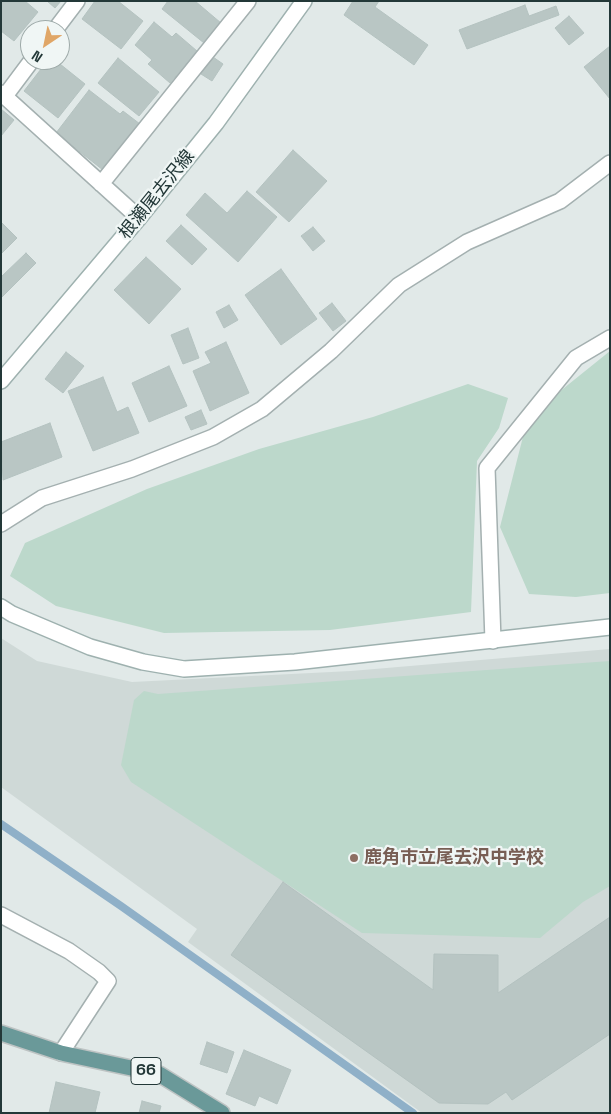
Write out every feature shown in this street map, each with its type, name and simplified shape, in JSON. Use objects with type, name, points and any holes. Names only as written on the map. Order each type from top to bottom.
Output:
[{"type":"main road","name":"66","points":[[1,1033],[61,1053],[160,1074],[222,1113]]},
{"type":"street","points":[[63,20],[77,1]]},
{"type":"street","points":[[101,184],[248,1]]},
{"type":"street","name":"根瀬尾去沢線","points":[[1,381],[139,218],[216,123],[304,1]]},
{"type":"street","points":[[24,70],[3,95],[139,218]]},
{"type":"street","points":[[1,524],[42,498],[132,469],[204,441],[262,409],[331,351],[399,285],[466,242],[560,201],[610,163]]},
{"type":"street","points":[[492,641],[487,468],[576,358],[610,338]]},
{"type":"street","points":[[1,607],[12,614],[90,647],[143,662],[184,669],[295,662],[610,627]]},
{"type":"street","points":[[1,916],[69,950],[108,981],[61,1053]]},
{"type":"shaded area","name":"鹿角市立尾去沢中学校","points":[[1,638],[37,661],[132,682],[351,671],[610,649],[610,1113],[422,1113],[188,942],[197,929],[1,787]]},
{"type":"green space","points":[[610,351],[610,593],[576,597],[529,594],[500,527],[528,417]]},
{"type":"green space","points":[[468,384],[508,398],[499,428],[477,461],[471,612],[330,630],[164,633],[56,606],[10,576],[25,543],[147,489],[259,449],[373,417]]},
{"type":"green space","points":[[610,661],[610,886],[583,902],[540,938],[362,933],[131,782],[121,765],[134,700],[144,691],[158,694]]},
{"type":"building","points":[[1,1],[25,1],[38,12],[31,20],[20,20],[20,34],[14,41],[1,31]]},
{"type":"building","points":[[47,1],[61,1],[55,8]]},
{"type":"building","points":[[95,1],[118,1],[143,21],[121,49],[82,19]]},
{"type":"building","points":[[168,1],[195,1],[221,23],[204,43],[162,9]]},
{"type":"building","points":[[353,1],[379,1],[375,7],[428,45],[414,65],[344,15]]},
{"type":"building","points":[[525,5],[529,16],[556,6],[559,15],[467,49],[459,30]]},
{"type":"building","points":[[569,16],[584,33],[569,45],[555,28]]},
{"type":"building","points":[[154,22],[172,37],[176,33],[197,51],[170,83],[148,64],[152,60],[135,45]]},
{"type":"building","points":[[610,46],[610,99],[584,67]]},
{"type":"building","points":[[213,57],[223,64],[212,81],[201,74]]},
{"type":"building","points":[[118,58],[159,92],[139,116],[98,83]]},
{"type":"building","points":[[40,70],[68,70],[85,84],[58,118],[24,91]]},
{"type":"building","points":[[89,90],[120,114],[123,111],[140,124],[103,170],[56,133]]},
{"type":"building","points":[[1,109],[14,120],[1,136]]},
{"type":"building","points":[[293,150],[327,181],[289,222],[256,192]]},
{"type":"building","points":[[247,191],[277,217],[238,262],[186,215],[205,193],[227,213]]},
{"type":"building","points":[[1,222],[17,238],[1,254]]},
{"type":"building","points":[[181,225],[207,249],[192,265],[166,241]]},
{"type":"building","points":[[313,227],[325,241],[313,251],[301,236]]},
{"type":"building","points":[[26,253],[36,263],[1,298],[1,277]]},
{"type":"building","points":[[146,257],[181,289],[149,324],[114,290]]},
{"type":"building","points":[[281,269],[317,319],[281,345],[245,295]]},
{"type":"building","points":[[332,303],[346,321],[333,331],[319,313]]},
{"type":"building","points":[[229,305],[238,320],[224,328],[216,312]]},
{"type":"building","points":[[188,328],[199,358],[183,364],[171,335]]},
{"type":"building","points":[[226,342],[249,393],[210,411],[193,371],[211,363],[205,352]]},
{"type":"building","points":[[66,352],[84,366],[63,393],[45,379]]},
{"type":"building","points":[[169,366],[187,406],[149,422],[132,383]]},
{"type":"building","points":[[103,377],[117,412],[128,407],[139,433],[93,451],[68,391]]},
{"type":"building","points":[[201,410],[207,424],[191,430],[185,417]]},
{"type":"building","points":[[50,423],[62,457],[3,480],[1,442]]},
{"type":"building","points":[[283,882],[433,990],[434,954],[498,955],[498,993],[610,917],[610,1034],[512,1100],[506,1092],[488,1104],[439,1103],[231,955]]},
{"type":"building","points":[[207,1042],[234,1052],[227,1073],[200,1064]]},
{"type":"building","points":[[244,1050],[291,1070],[277,1104],[259,1096],[255,1106],[226,1094]]},
{"type":"building","points":[[56,1082],[100,1092],[95,1113],[49,1113]]},
{"type":"building","points":[[142,1101],[161,1106],[159,1113],[139,1113]]},
{"type":"waterway","points":[[1,824],[121,906],[413,1113]]},
{"type":"place","name":"鹿角市立尾去沢中学校","points":[[354,858]]}]
